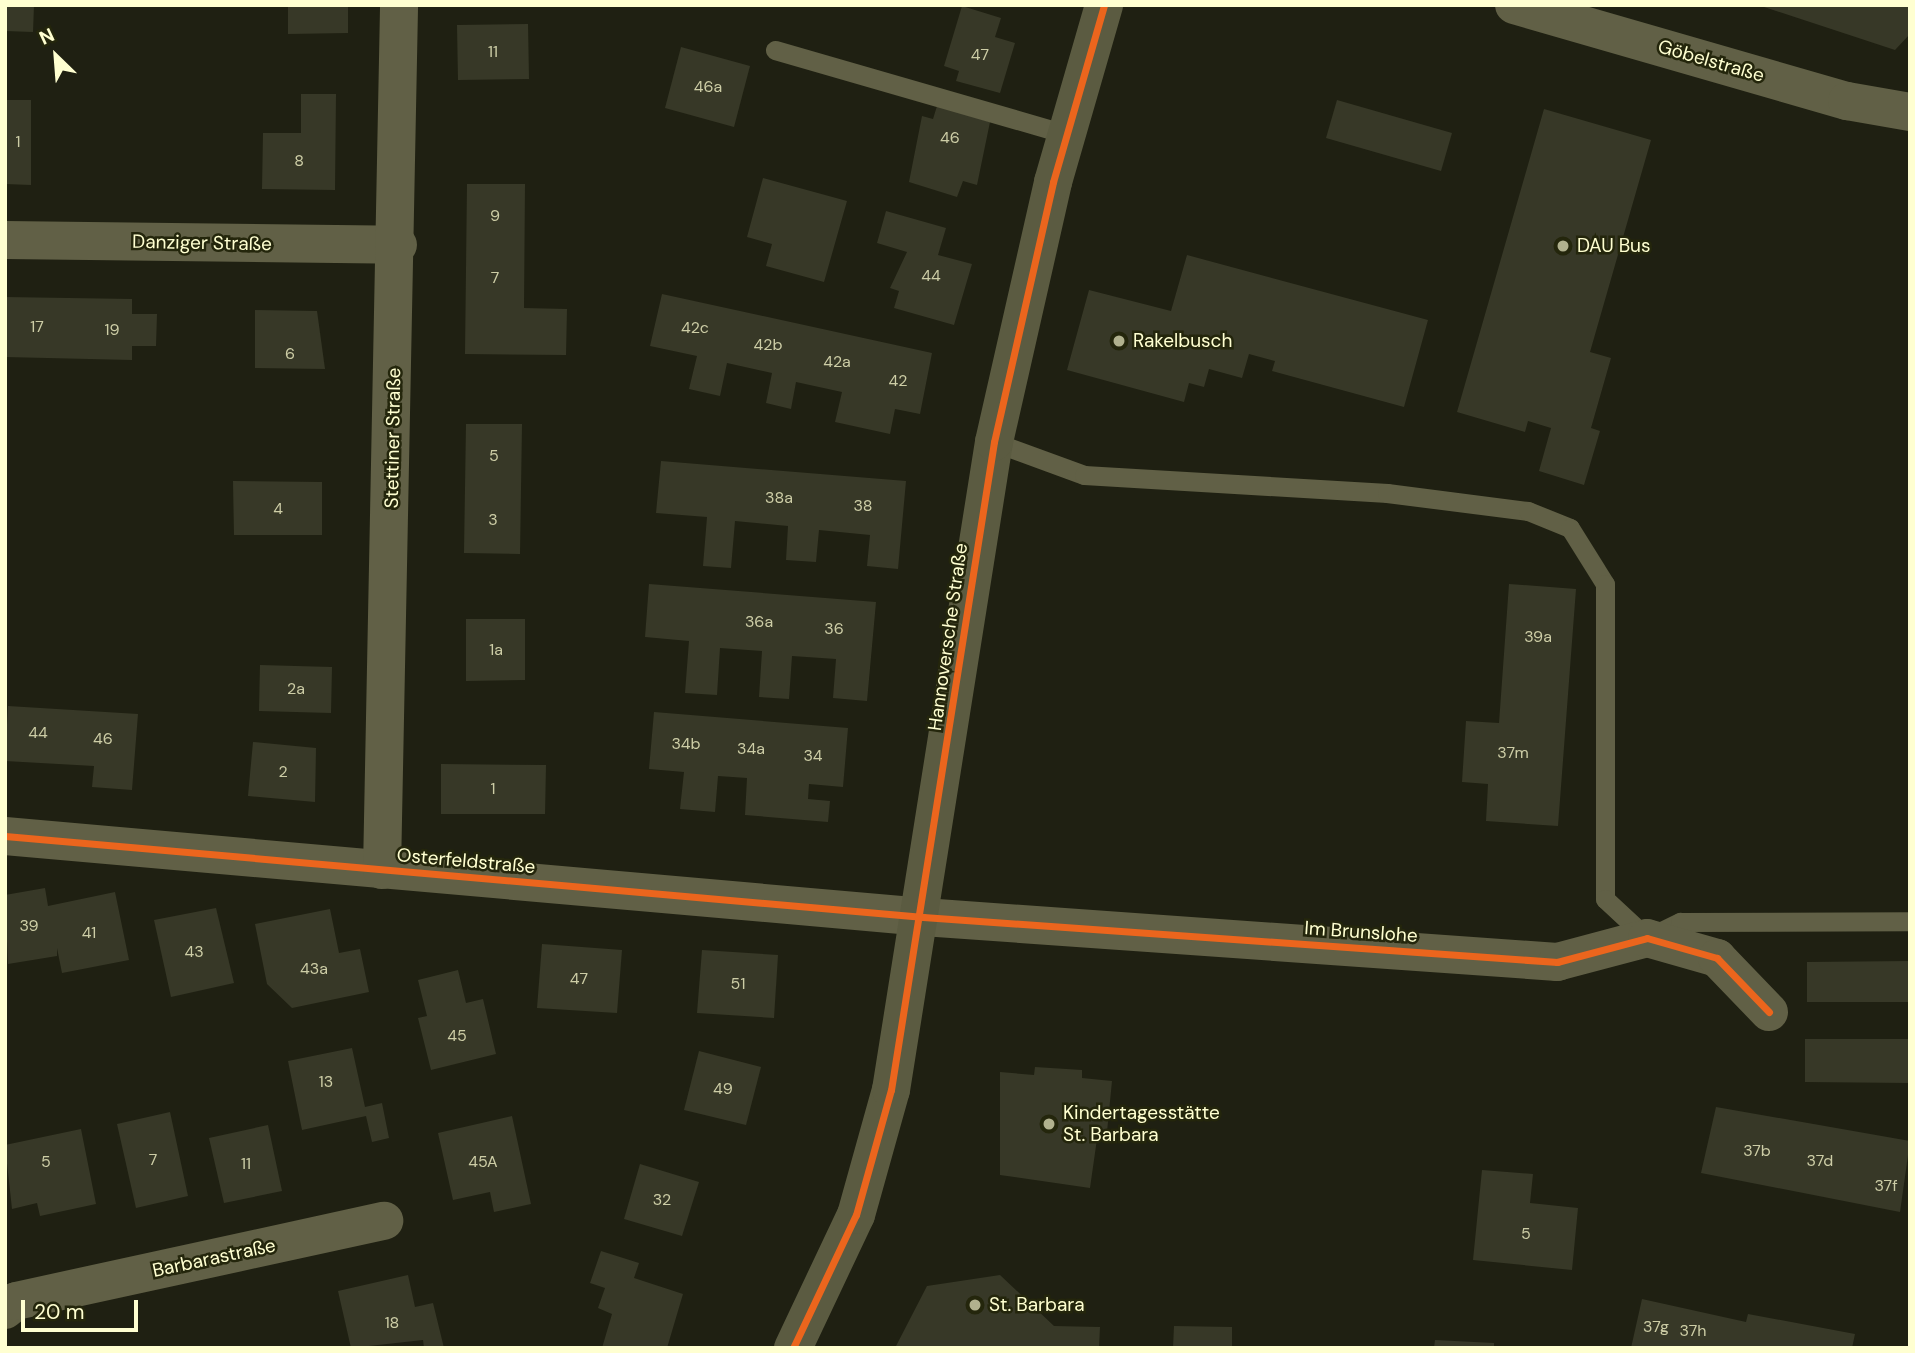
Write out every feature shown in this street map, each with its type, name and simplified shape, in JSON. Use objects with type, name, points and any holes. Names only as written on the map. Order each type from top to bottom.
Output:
[{"type":"street","name":"Stettiner Straße","points":[[382,870],[398,246],[399,5]]},
{"type":"street","name":"Göbelstraße","points":[[1514,5],[1623,20],[1847,100],[1910,112]]},
{"type":"street","name":"Hannoversche Straße","points":[[793,1348],[856,1215],[891,1090],[923,917],[994,442],[1098,7]]},
{"type":"street","name":"Danziger Straße","points":[[5,240],[398,246]]},
{"type":"street","name":"Osterfeldstraße","points":[[5,836],[923,917]]},
{"type":"street","name":"Im Brunslohe","points":[[923,917],[1557,962],[1647,938]]},
{"type":"street","points":[[1647,938],[1717,958],[1769,1012]]},
{"type":"street","name":"Barbarastraße","points":[[5,1310],[16,1301],[384,1221]]},
{"type":"lane","points":[[775,50],[1066,134]]},
{"type":"lane","points":[[994,442],[1084,475],[1387,493],[1528,511],[1570,528],[1605,584],[1602,886],[1605,899],[1647,938],[1681,922],[1910,921]]},
{"type":"building","points":[[5,5],[34,5],[33,32],[5,31]]},
{"type":"building","points":[[288,5],[348,5],[348,33],[288,34]]},
{"type":"building","points":[[1758,5],[1910,5],[1910,34],[1895,50]]},
{"type":"building","points":[[962,6],[1001,18],[995,37],[1015,43],[1000,93],[956,81],[959,71],[944,66]]},
{"type":"building","points":[[528,24],[529,79],[458,80],[457,25]]},
{"type":"building","points":[[681,47],[750,66],[734,127],[665,108]]},
{"type":"building","points":[[301,94],[336,94],[335,190],[262,189],[263,133],[301,133]]},
{"type":"building","points":[[5,100],[31,100],[31,185],[5,184]]},
{"type":"building","points":[[1337,100],[1452,133],[1441,171],[1326,138]]},
{"type":"building","points":[[937,106],[990,122],[977,185],[963,181],[957,197],[909,182],[922,116],[933,119]]},
{"type":"building","name":"DAU Bus","points":[[1544,109],[1651,140],[1590,352],[1611,358],[1591,428],[1600,431],[1584,485],[1539,471],[1551,428],[1528,421],[1525,432],[1457,412]]},
{"type":"building","points":[[763,178],[847,201],[824,282],[766,266],[772,244],[747,237]]},
{"type":"building","points":[[467,184],[525,184],[524,308],[567,309],[566,355],[465,354]]},
{"type":"building","points":[[886,211],[946,228],[938,255],[972,264],[954,325],[894,308],[899,291],[890,288],[907,252],[877,243]]},
{"type":"building","points":[[1187,255],[1428,320],[1404,407],[1272,371],[1275,361],[1249,354],[1242,378],[1209,369],[1204,387],[1189,383],[1184,402],[1067,370],[1089,290],[1171,311]]},
{"type":"building","points":[[662,294],[932,353],[920,414],[895,409],[890,434],[835,422],[842,392],[796,382],[791,409],[766,403],[772,373],[727,363],[720,396],[689,389],[697,356],[650,346]]},
{"type":"building","points":[[5,297],[132,299],[132,314],[157,314],[156,346],[132,346],[132,360],[5,357]]},
{"type":"building","points":[[255,310],[317,311],[325,369],[255,368]]},
{"type":"building","points":[[466,424],[522,424],[520,554],[464,553]]},
{"type":"building","points":[[661,461],[906,481],[898,569],[867,566],[870,535],[819,530],[816,562],[786,560],[788,526],[735,521],[731,568],[703,566],[707,517],[656,513]]},
{"type":"building","points":[[233,481],[322,482],[322,535],[234,535]]},
{"type":"building","points":[[649,584],[876,602],[867,701],[833,698],[836,659],[792,656],[789,699],[759,697],[762,651],[720,648],[717,695],[685,693],[689,641],[645,637]]},
{"type":"building","points":[[1509,584],[1576,589],[1558,826],[1486,821],[1488,784],[1462,782],[1466,721],[1499,723]]},
{"type":"building","points":[[466,619],[525,619],[525,680],[466,681]]},
{"type":"building","points":[[260,665],[332,667],[331,713],[259,711]]},
{"type":"building","points":[[8,706],[138,714],[132,790],[92,787],[94,766],[5,761]]},
{"type":"building","points":[[654,712],[848,728],[843,787],[809,784],[808,799],[830,801],[828,822],[745,815],[747,778],[718,776],[715,812],[680,809],[684,772],[649,769]]},
{"type":"building","points":[[253,742],[316,748],[315,802],[248,796]]},
{"type":"building","points":[[441,764],[546,765],[545,814],[441,814]]},
{"type":"building","points":[[45,888],[48,906],[115,892],[129,960],[62,973],[57,948],[57,956],[8,964],[5,895]]},
{"type":"building","points":[[216,908],[234,983],[171,997],[154,920]]},
{"type":"building","points":[[330,909],[339,953],[360,949],[369,992],[292,1008],[267,984],[255,924]]},
{"type":"building","points":[[542,944],[622,950],[617,1013],[537,1008]]},
{"type":"building","points":[[702,950],[778,955],[774,1018],[697,1013]]},
{"type":"building","points":[[1910,961],[1910,1002],[1807,1002],[1807,962]]},
{"type":"building","points":[[458,970],[466,1003],[483,999],[496,1054],[431,1070],[418,1018],[427,1016],[418,980]]},
{"type":"building","points":[[1805,1039],[1910,1039],[1910,1083],[1805,1082]]},
{"type":"building","points":[[352,1048],[365,1107],[382,1103],[389,1138],[372,1142],[366,1116],[302,1130],[288,1061]]},
{"type":"building","points":[[699,1051],[761,1067],[746,1125],[684,1110]]},
{"type":"building","points":[[1035,1067],[1082,1070],[1082,1078],[1112,1081],[1107,1132],[1098,1132],[1090,1188],[1000,1175],[1000,1072],[1034,1075]]},
{"type":"building","points":[[1716,1107],[1910,1141],[1900,1212],[1701,1173]]},
{"type":"building","points":[[170,1112],[188,1196],[136,1208],[117,1124]]},
{"type":"building","points":[[512,1116],[531,1204],[494,1212],[490,1192],[453,1200],[438,1133]]},
{"type":"building","points":[[268,1125],[282,1191],[224,1203],[209,1138]]},
{"type":"building","points":[[81,1129],[96,1204],[40,1216],[37,1203],[12,1209],[5,1145]]},
{"type":"building","points":[[640,1164],[699,1182],[682,1236],[624,1219]]},
{"type":"building","points":[[1482,1170],[1533,1174],[1530,1203],[1578,1208],[1572,1270],[1473,1260]]},
{"type":"building","points":[[601,1251],[639,1263],[634,1278],[683,1294],[667,1348],[602,1348],[612,1314],[598,1308],[605,1288],[590,1283]]},
{"type":"building","points":[[408,1275],[415,1307],[433,1303],[444,1348],[424,1348],[423,1340],[351,1348],[338,1291]]},
{"type":"building","name":"St. Barbara","points":[[1000,1275],[1054,1326],[1100,1327],[1099,1348],[895,1348],[927,1286]]},
{"type":"building","points":[[1642,1299],[1746,1322],[1748,1314],[1855,1334],[1852,1348],[1631,1348]]},
{"type":"building","points":[[1174,1326],[1232,1327],[1232,1348],[1173,1348]]},
{"type":"building","points":[[1435,1340],[1494,1343],[1494,1348],[1434,1348]]},
{"type":"cycle path","points":[[793,1348],[856,1215],[891,1090],[994,442],[1053,182],[1104,5]]},
{"type":"cycle path","points":[[5,836],[923,917],[1557,962],[1647,938],[1717,958],[1769,1012]]},
{"type":"place","name":"DAU Bus","points":[[1563,246]]},
{"type":"place","name":"Rakelbusch","points":[[1119,341]]},
{"type":"place","name":"Kindertagesstätte St. Barbara","points":[[1049,1124]]},
{"type":"place","name":"St. Barbara","points":[[975,1305]]}]
